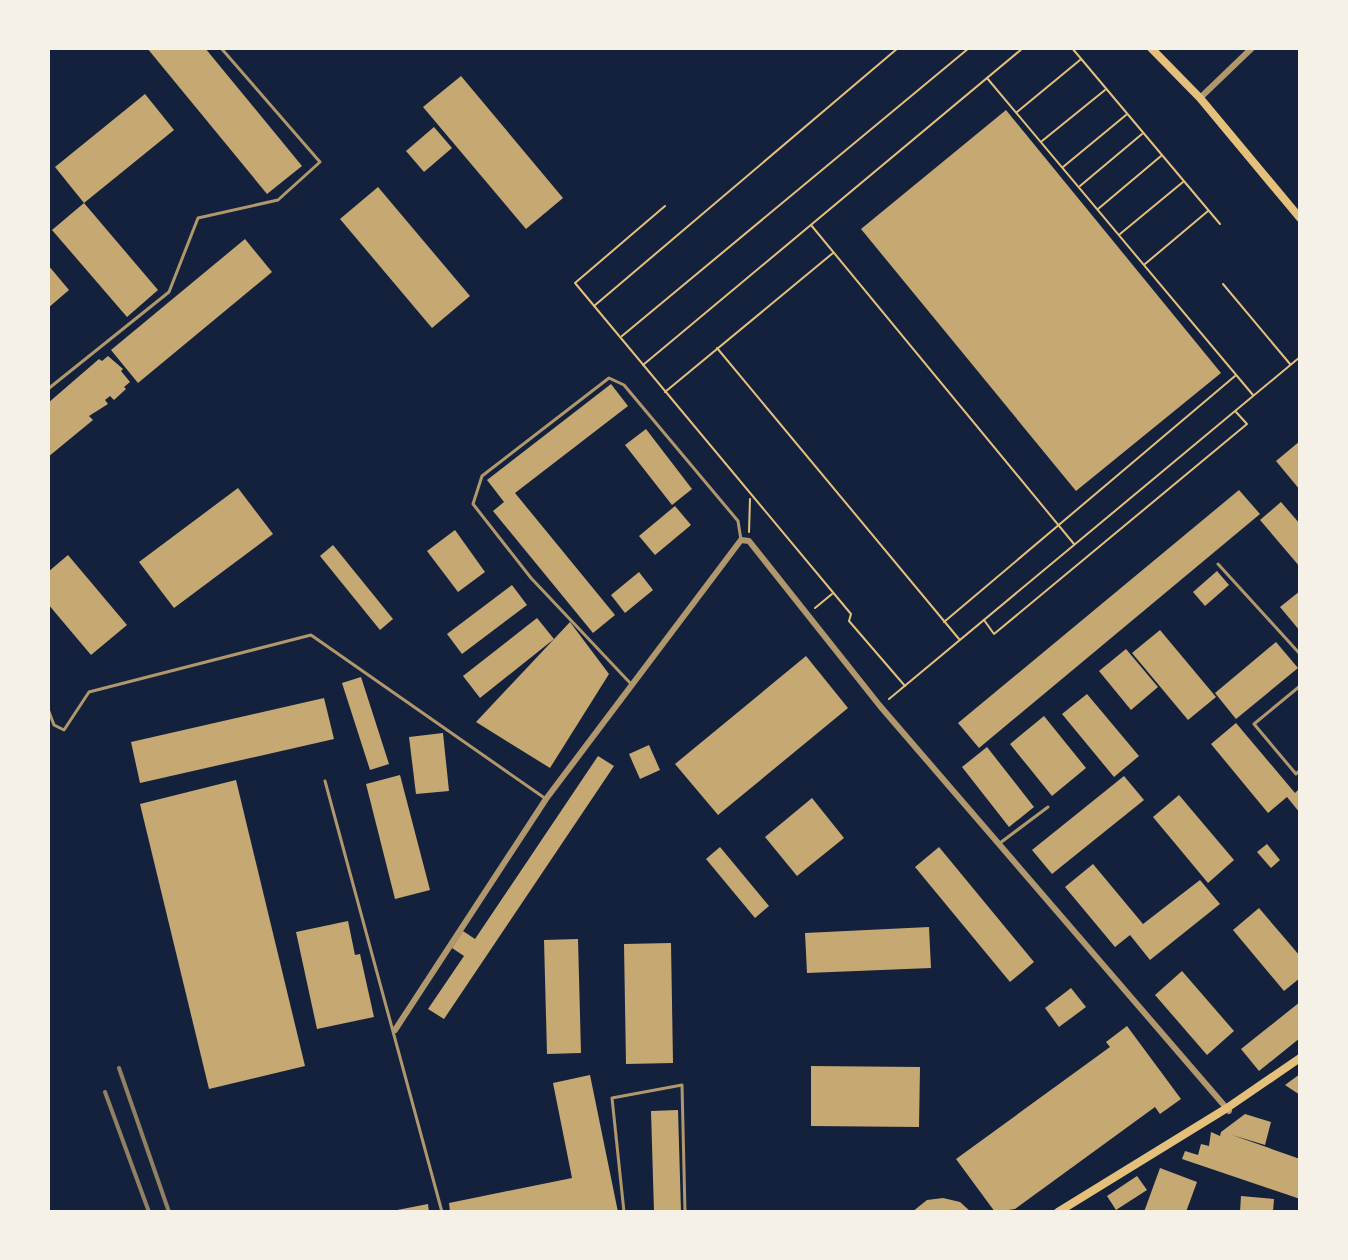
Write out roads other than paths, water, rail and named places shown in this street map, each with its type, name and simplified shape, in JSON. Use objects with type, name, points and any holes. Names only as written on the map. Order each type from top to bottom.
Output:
[{"type":"main road","points":[[1151,48],[1200,98],[1300,218]]},
{"type":"main road","points":[[1067,1212],[1228,1110],[1300,1060]]},
{"type":"main road","points":[[1058,1212],[1228,1110]]},
{"type":"street","points":[[1200,98],[1252,48]]},
{"type":"street","points":[[395,1030],[546,799],[745,541],[880,706],[1228,1110]]},
{"type":"lane","points":[[48,389],[169,292],[198,218],[278,200],[320,162],[221,48]]},
{"type":"lane","points":[[632,685],[531,578],[473,504],[482,476],[609,378],[624,385],[738,521],[745,541]]},
{"type":"lane","points":[[1218,564],[1300,654]]},
{"type":"lane","points":[[48,709],[54,725],[64,730],[89,692],[311,635],[546,799]]},
{"type":"lane","points":[[1300,686],[1254,724],[1296,774],[1300,770]]},
{"type":"lane","points":[[325,781],[442,1212]]},
{"type":"lane","points":[[998,844],[1048,807]]},
{"type":"lane","points":[[624,1212],[612,1098],[682,1085],[685,1212]]},
{"type":"railway","points":[[119,1068],[169,1212]]},
{"type":"railway","points":[[105,1092],[149,1212]]}]
